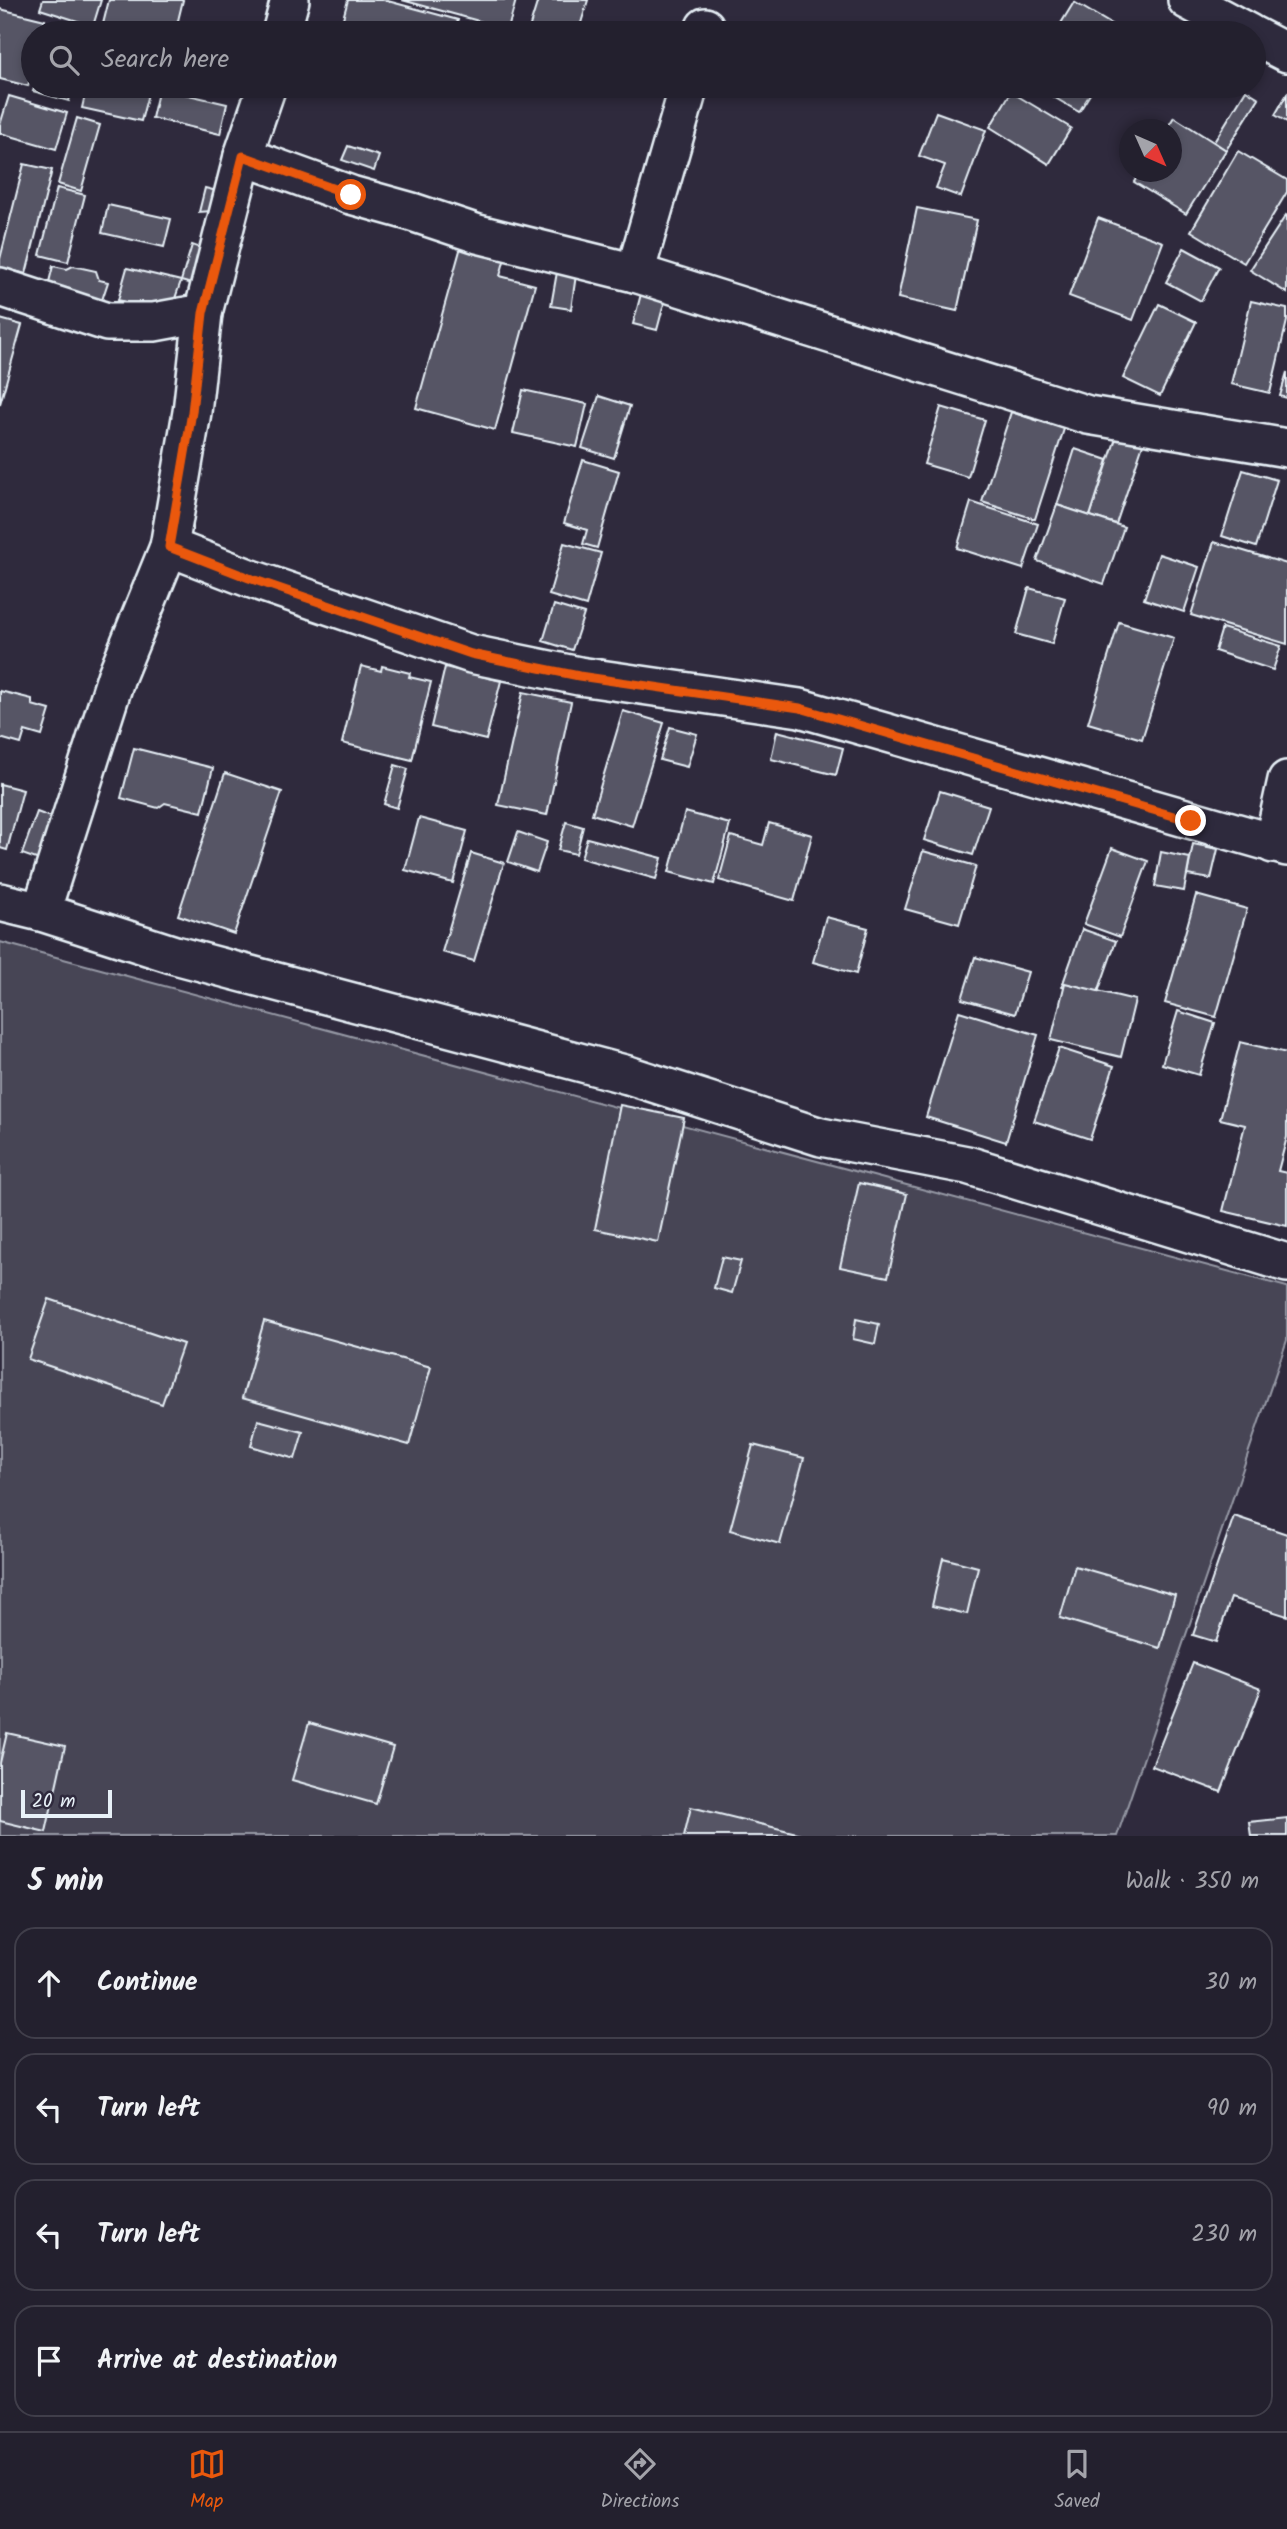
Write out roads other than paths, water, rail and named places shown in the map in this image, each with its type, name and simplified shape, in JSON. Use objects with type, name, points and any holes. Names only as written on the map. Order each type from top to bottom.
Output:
[{"type":"street","points":[[284,21],[290,0]]},
{"type":"street","points":[[1187,0],[1227,21]]},
{"type":"street","points":[[1266,42],[1287,53]]},
{"type":"street","points":[[41,912],[117,677],[169,547],[192,412],[203,313],[243,156],[263,98]]},
{"type":"street","points":[[635,273],[686,98]]},
{"type":"street","points":[[243,156],[351,195],[478,234],[635,273],[1088,415],[1287,448]]},
{"type":"street","points":[[0,287],[107,322],[154,323],[203,313]]},
{"type":"street","points":[[169,547],[249,578],[471,654],[579,676],[800,708],[1280,846],[1287,780]]},
{"type":"street","points":[[0,902],[41,912],[175,955],[628,1075],[821,1137],[967,1165],[1287,1263]]}]
